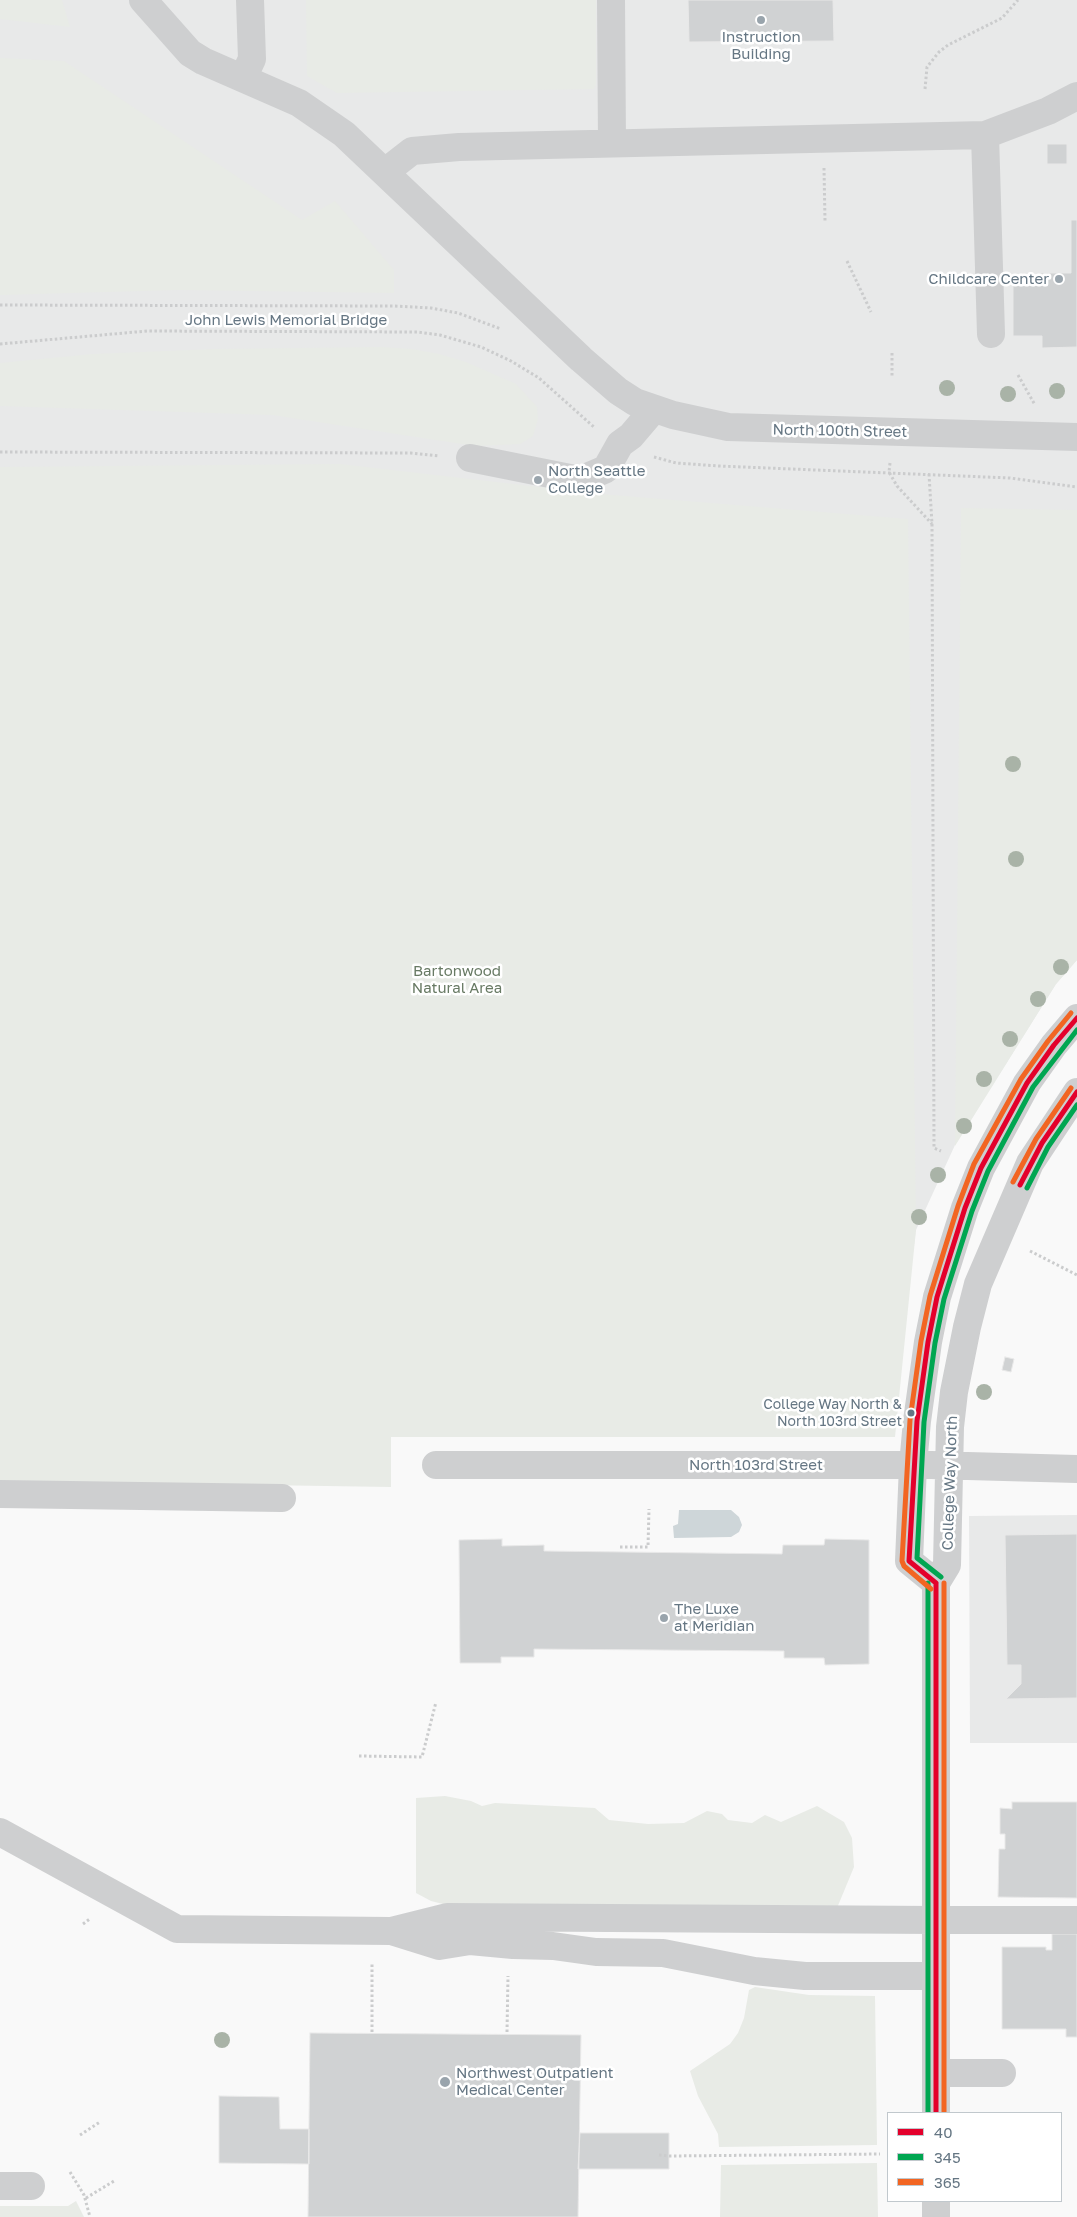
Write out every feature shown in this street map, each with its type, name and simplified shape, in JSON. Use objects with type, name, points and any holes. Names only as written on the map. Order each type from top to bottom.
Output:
[{"type":"street","name":"North 100th Street","points":[[143,0],[190,52],[203,62],[300,103],[322,117],[385,172],[440,227],[602,378],[630,398],[654,409],[699,422],[728,427],[1077,437]]},
{"type":"street","points":[[243,78],[252,59],[250,0]]},
{"type":"street","points":[[611,0],[612,143]]},
{"type":"street","points":[[385,172],[412,151],[459,147],[985,135],[1048,111],[1077,96]]},
{"type":"street","points":[[985,135],[991,334]]},
{"type":"street","points":[[470,458],[580,480],[606,468],[620,444],[631,436],[654,409]]},
{"type":"street","name":"College Way North","points":[[1077,1018],[1054,1045],[1023,1091],[981,1168],[965,1208],[938,1297],[928,1342],[931,1465],[947,1565],[936,1583],[909,1561],[931,1465],[950,1427],[959,1362],[982,1272],[1030,1163],[1077,1092]]},
{"type":"street","name":"North 103rd Street","points":[[436,1465],[931,1465],[1077,1468]]},
{"type":"street","points":[[0,1494],[282,1498]]},
{"type":"street","points":[[936,1583],[936,2112]]},
{"type":"street","points":[[0,1832],[177,1929],[391,1930],[447,1916],[1077,1920]]},
{"type":"street","points":[[391,1930],[439,1946],[470,1959],[508,1962],[550,1962],[596,1952]]},
{"type":"street","points":[[439,1946],[470,1941],[554,1946],[596,1952],[663,1953],[754,1971],[805,1976],[936,1976]]},
{"type":"street","points":[[936,2073],[1002,2073]]},
{"type":"street","points":[[0,2186],[32,2186]]},
{"type":"street","points":[[936,2202],[936,2217]]},
{"type":"path","points":[[925,89],[927,67],[939,52],[948,45],[1002,18],[1018,0]]},
{"type":"path","points":[[824,163],[825,220]]},
{"type":"path","points":[[847,261],[871,312]]},
{"type":"path","points":[[0,304],[396,306],[431,308],[458,314],[489,323],[503,330]]},
{"type":"path","name":"John Lewis Memorial Bridge","points":[[0,344],[147,331],[417,332],[440,335],[481,347],[532,374],[558,394],[594,427],[620,444],[647,455],[676,463],[1010,478],[1077,487]]},
{"type":"path","points":[[892,353],[892,376]]},
{"type":"path","points":[[1018,375],[1037,409]]},
{"type":"path","points":[[0,452],[411,453],[470,458]]},
{"type":"path","points":[[889,472],[897,486],[932,524]]},
{"type":"path","points":[[929,474],[932,524],[934,1148],[940,1151]]},
{"type":"path","points":[[1030,1251],[1077,1275]]},
{"type":"path","points":[[620,1547],[648,1547],[649,1509]]},
{"type":"path","points":[[359,1756],[422,1757],[436,1702]]},
{"type":"path","points":[[372,1962],[372,2032]]},
{"type":"path","points":[[507,2032],[508,1962]]},
{"type":"path","points":[[80,2135],[100,2122]]},
{"type":"path","points":[[659,2154],[680,2156],[880,2154]]},
{"type":"path","points":[[70,2172],[86,2198],[90,2217]]},
{"type":"path","points":[[86,2198],[114,2181]]},
{"type":"shaded area","name":"North Seattle College","points":[[0,0],[1077,0],[1077,960],[1056,984],[955,1145],[916,1230],[906,1304],[0,1436]]},
{"type":"shaded area","points":[[679,1510],[731,1510],[739,1517],[742,1525],[739,1532],[731,1537],[674,1538],[673,1526],[678,1524]]},
{"type":"shaded area","points":[[1077,1515],[1077,1743],[970,1743],[969,1516]]},
{"type":"green space","points":[[0,0],[62,0],[70,27],[0,19]]},
{"type":"green space","points":[[306,0],[596,0],[596,84],[594,89],[337,93],[307,76]]},
{"type":"green space","points":[[0,58],[64,61],[302,220],[335,201],[394,270],[394,293],[178,290],[0,295]]},
{"type":"green space","points":[[381,347],[412,349],[439,354],[466,362],[516,384],[537,407],[538,419],[533,436],[520,444],[475,446],[272,415],[0,406],[0,363],[93,354],[215,349]]},
{"type":"green space","name":"Bartonwood Natural Area","points":[[340,464],[600,494],[908,519],[916,1230],[895,1437],[391,1437],[391,1487],[0,1481],[0,467]]},
{"type":"green space","points":[[961,508],[1077,510],[1077,960],[1056,984],[955,1146]]},
{"type":"green space","points":[[445,1796],[471,1801],[482,1806],[495,1803],[595,1808],[609,1820],[648,1824],[684,1823],[707,1811],[722,1814],[728,1820],[752,1823],[765,1815],[781,1822],[817,1806],[844,1822],[852,1838],[854,1867],[837,1908],[443,1904],[431,1901],[416,1893],[416,1798]]},
{"type":"green space","points":[[755,1987],[809,1995],[875,1996],[877,2145],[719,2147],[718,2134],[698,2096],[690,2071],[730,2044],[738,2033],[744,2018],[749,1990]]},
{"type":"green space","points":[[877,2163],[878,2217],[720,2217],[721,2165]]},
{"type":"green space","points":[[76,2201],[84,2217],[0,2217],[0,2206],[68,2206]]},
{"type":"building","name":"Instruction Building","points":[[688,0],[833,0],[834,41],[689,42]]},
{"type":"building","points":[[1047,144],[1067,144],[1067,164],[1047,164]]},
{"type":"building","name":"Childcare Center","points":[[1071,220],[1077,220],[1077,347],[1042,348],[1042,336],[1013,336],[1013,285],[1041,285],[1041,273],[1071,273]]},
{"type":"building","points":[[1005,1357],[1014,1359],[1011,1372],[1002,1370]]},
{"type":"building","points":[[1077,1534],[1077,1698],[1006,1699],[1021,1684],[1021,1665],[1007,1665],[1005,1535]]},
{"type":"building","name":"The Luxe at Meridian","points":[[502,1539],[502,1546],[544,1545],[544,1551],[782,1554],[783,1545],[824,1545],[825,1539],[869,1540],[869,1664],[825,1665],[824,1658],[784,1658],[784,1651],[534,1649],[534,1657],[501,1657],[501,1663],[460,1663],[459,1540]]},
{"type":"building","points":[[1012,1802],[1077,1802],[1077,1898],[998,1897],[999,1849],[1005,1849],[1005,1834],[1000,1834],[1000,1808],[1012,1809]]},
{"type":"building","points":[[1052,1934],[1077,1934],[1077,2037],[1066,2037],[1066,2029],[1002,2029],[1002,1947],[1046,1947],[1046,1950],[1052,1950]]},
{"type":"building","name":"Northwest Outpatient Medical Center","points":[[310,2033],[581,2035],[578,2217],[308,2217]]},
{"type":"building","points":[[219,2096],[279,2097],[280,2129],[309,2129],[309,2164],[219,2163]]},
{"type":"building","points":[[580,2133],[669,2133],[669,2169],[578,2169]]},
{"type":"transit line","name":"365","points":[[931,1589],[904,1566],[902,1561],[910,1420],[921,1341],[930,1296],[958,1206],[974,1164],[1021,1079],[1071,1013]]},
{"type":"transit line","name":"40","points":[[936,1583],[909,1561],[917,1421],[928,1342],[937,1297],[965,1208],[981,1168],[1027,1083],[1054,1045],[1077,1018]]},
{"type":"transit line","name":"345","points":[[941,1577],[917,1558],[924,1422],[935,1343],[944,1299],[972,1211],[988,1171],[1033,1087],[1077,1030]]},
{"type":"transit line","name":"365","points":[[1013,1182],[1036,1139],[1071,1088]]},
{"type":"transit line","name":"40","points":[[1020,1185],[1042,1143],[1077,1092]]},
{"type":"transit line","name":"345","points":[[1027,1188],[1048,1147],[1077,1105]]},
{"type":"transit line","name":"345","points":[[928,1583],[928,2112]]},
{"type":"transit line","name":"40","points":[[936,1583],[936,2112]]},
{"type":"transit line","name":"365","points":[[944,1583],[944,2112]]},
{"type":"place","name":"Instruction Building","points":[[761,20]]},
{"type":"place","name":"Childcare Center","points":[[1059,279]]},
{"type":"place","name":"North Seattle College","points":[[538,480]]},
{"type":"place","name":"College Way North & North 103rd Street","points":[[911,1413]]},
{"type":"place","name":"The Luxe at Meridian","points":[[664,1618]]},
{"type":"place","name":"Northwest Outpatient Medical Center","points":[[445,2082]]}]
